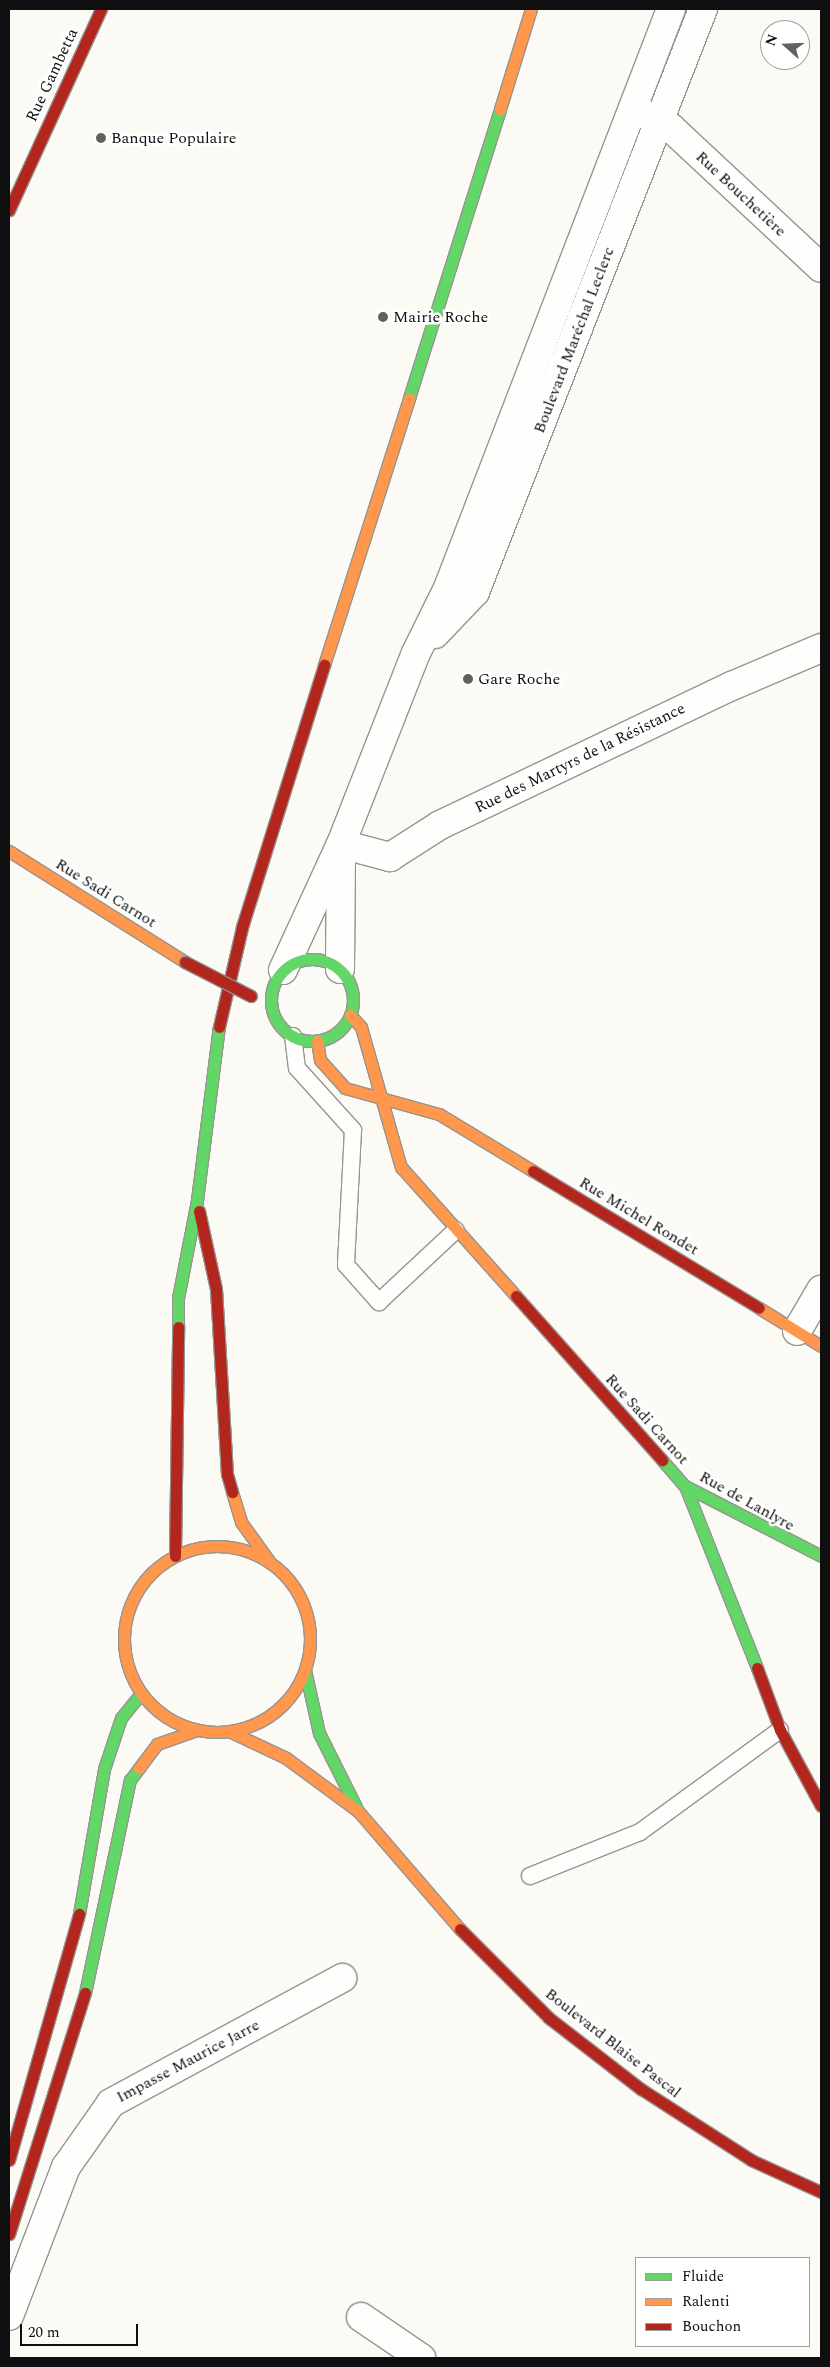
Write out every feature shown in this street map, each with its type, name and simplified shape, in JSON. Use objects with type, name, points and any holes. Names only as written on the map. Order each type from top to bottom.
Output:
[{"type":"main road","name":"Rue Gambetta","points":[[9,210],[101,9]]},
{"type":"main road","points":[[175,1556],[178,1298],[196,1200],[213,1052],[242,927],[531,9]]},
{"type":"main road","points":[[16,161],[31,160]]},
{"type":"main road","name":"Rue Sadi Carnot","points":[[9,851],[185,962],[251,996],[271,996]]},
{"type":"main road","points":[[310,958],[340,969],[350,983],[350,1015],[337,1032],[317,1041],[293,1036],[276,1019],[271,996],[283,970],[310,958]]},
{"type":"main road","name":"Rue Sadi Carnot","points":[[350,1015],[361,1027],[383,1098],[401,1167],[685,1486],[714,1550],[780,1730],[821,1806]]},
{"type":"main road","points":[[317,1041],[320,1060],[345,1088],[383,1098]]},
{"type":"main road","name":"Rue Michel Rondet","points":[[383,1098],[439,1114],[821,1346]]},
{"type":"main road","points":[[196,1200],[216,1289],[227,1474],[241,1522],[269,1561],[291,1582],[306,1609],[311,1640],[305,1670],[294,1692],[277,1711],[231,1732],[197,1730],[175,1723],[141,1693],[127,1664],[124,1632],[132,1602],[149,1575],[175,1556],[223,1545],[269,1561]]},
{"type":"main road","name":"Rue de Lanlyre","points":[[685,1486],[821,1556]]},
{"type":"main road","name":"Boulevard Blaise Pascal","points":[[305,1670],[319,1733],[358,1811]]},
{"type":"main road","points":[[9,2160],[76,1928],[104,1769],[121,1718],[141,1693]]},
{"type":"main road","points":[[9,2234],[80,2013],[108,1899],[130,1780],[157,1744],[197,1730]]},
{"type":"main road","name":"Boulevard Blaise Pascal","points":[[231,1732],[286,1758],[358,1811],[450,1919],[549,2018],[641,2089],[743,2155],[821,2192]]},
{"type":"street","name":"Boulevard Maréchal Leclerc","points":[[283,970],[341,844],[416,652],[448,588],[634,110],[671,9]]},
{"type":"street","name":"Boulevard Maréchal Leclerc","points":[[416,652],[475,592],[703,9]]},
{"type":"street","points":[[634,110],[661,120]]},
{"type":"street","name":"Rue Bouchetière","points":[[661,120],[821,268]]},
{"type":"street","name":"Rue des Martyrs de la Résistance","points":[[341,844],[390,857],[458,817],[732,686],[821,648]]},
{"type":"street","name":"Boulevard Maréchal Leclerc","points":[[340,969],[341,844]]},
{"type":"street","points":[[797,1331],[821,1290]]},
{"type":"street","name":"Impasse Maurice Jarre","points":[[9,2316],[66,2167],[111,2103],[342,1978]]},
{"type":"street","points":[[361,2317],[421,2358]]},
{"type":"lane","points":[[293,1036],[297,1068],[353,1130],[346,1264],[379,1302],[456,1230]]},
{"type":"lane","points":[[530,1876],[640,1832],[780,1730]]},
{"type":"traffic: fast","points":[[409,398],[500,109]]},
{"type":"traffic: fast","points":[[312,959],[328,962],[341,971],[350,984],[353,1000],[350,1016],[341,1029],[328,1038],[312,1041],[296,1038],[283,1029],[274,1016],[271,1000],[274,984],[283,971],[296,962],[312,959]]},
{"type":"traffic: fast","points":[[178,1327],[178,1298],[197,1200],[219,1027]]},
{"type":"traffic: fast","points":[[662,1460],[685,1486],[757,1668]]},
{"type":"traffic: fast","points":[[685,1486],[821,1556]]},
{"type":"traffic: fast","points":[[305,1670],[319,1733],[356,1807]]},
{"type":"traffic: fast","points":[[79,1914],[104,1769],[121,1718],[141,1693]]},
{"type":"traffic: fast","points":[[85,1993],[130,1780],[139,1768]]},
{"type":"traffic: slow","points":[[500,109],[531,9]]},
{"type":"traffic: slow","points":[[324,665],[409,398]]},
{"type":"traffic: slow","points":[[9,851],[185,962]]},
{"type":"traffic: slow","points":[[350,1015],[361,1027],[401,1167],[516,1296]]},
{"type":"traffic: slow","points":[[317,1041],[320,1060],[345,1088],[439,1114],[533,1171]]},
{"type":"traffic: slow","points":[[759,1308],[821,1346]]},
{"type":"traffic: slow","points":[[232,1492],[241,1522],[269,1561]]},
{"type":"traffic: slow","points":[[217,1546],[253,1553],[283,1573],[303,1603],[310,1639],[303,1675],[283,1705],[253,1725],[217,1732],[181,1725],[151,1705],[131,1675],[124,1639],[131,1603],[151,1573],[181,1553],[217,1546]]},
{"type":"traffic: slow","points":[[139,1768],[157,1744],[197,1730]]},
{"type":"traffic: slow","points":[[231,1732],[286,1758],[358,1811],[460,1929]]},
{"type":"traffic: jam","points":[[9,210],[101,9]]},
{"type":"traffic: jam","points":[[219,1027],[242,927],[324,665]]},
{"type":"traffic: jam","points":[[185,962],[251,996]]},
{"type":"traffic: jam","points":[[533,1171],[759,1308]]},
{"type":"traffic: jam","points":[[199,1211],[216,1289],[227,1474],[232,1492]]},
{"type":"traffic: jam","points":[[516,1296],[662,1460]]},
{"type":"traffic: jam","points":[[175,1556],[178,1327]]},
{"type":"traffic: jam","points":[[757,1668],[780,1730],[821,1806]]},
{"type":"traffic: jam","points":[[9,2160],[79,1914]]},
{"type":"traffic: jam","points":[[460,1929],[549,2018],[641,2089],[751,2160],[821,2192]]},
{"type":"traffic: jam","points":[[9,2234],[85,1993]]},
{"type":"place","name":"Banque Populaire","points":[[101,138]]},
{"type":"place","name":"Mairie Roche","points":[[383,317]]},
{"type":"place","name":"Gare Roche","points":[[468,679]]}]
